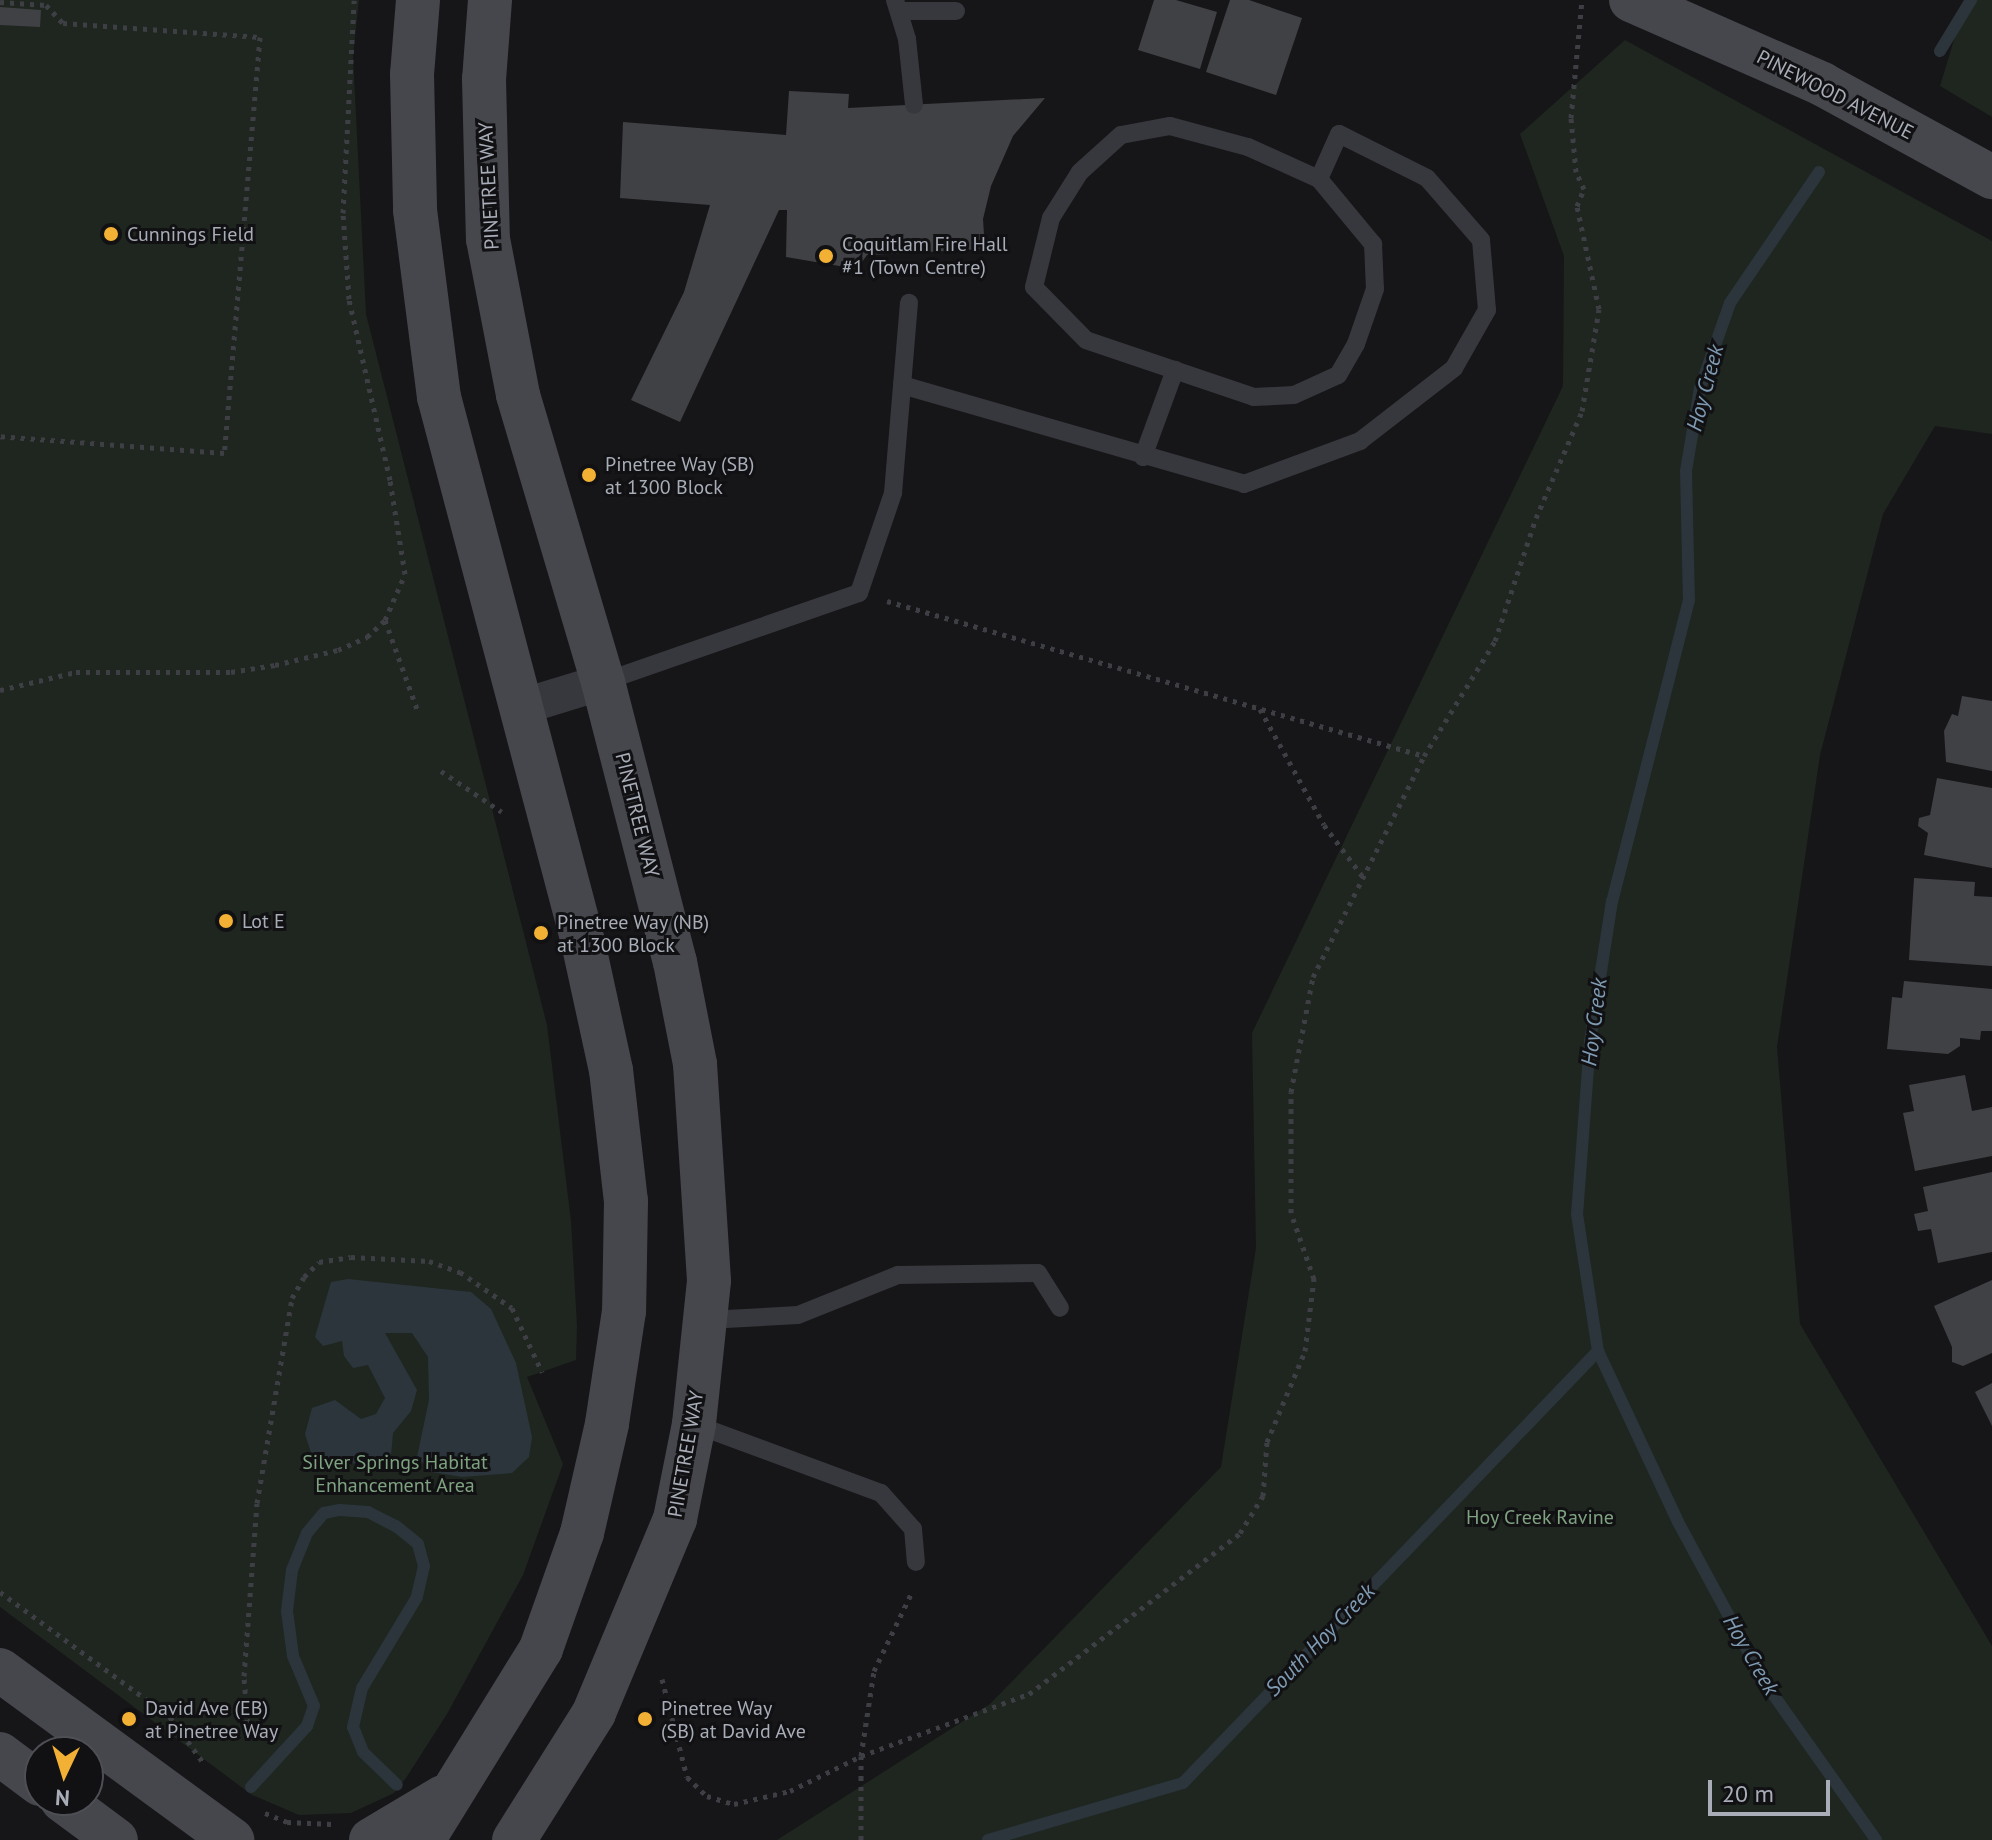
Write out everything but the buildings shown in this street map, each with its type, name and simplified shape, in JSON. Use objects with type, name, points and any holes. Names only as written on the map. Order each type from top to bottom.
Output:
[{"type":"main road","points":[[418,0],[413,104],[424,305],[439,397],[583,942],[611,1070],[626,1201],[624,1311],[607,1424],[575,1554],[541,1649],[423,1840]]},
{"type":"main road","name":"PINETREE WAY","points":[[490,0],[484,79],[488,239],[518,395],[603,682],[675,962],[695,1064],[707,1320],[694,1424],[675,1519],[642,1606],[594,1713],[514,1840]]},
{"type":"main road","name":"PINEWOOD AVENUE","points":[[1643,3],[1822,84],[1992,177]]},
{"type":"main road","points":[[0,1670],[242,1824]]},
{"type":"main road","points":[[0,1754],[24,1772]]},
{"type":"main road","points":[[359,1831],[392,1832],[455,1789]]},
{"type":"main road","points":[[84,1816],[116,1840]]},
{"type":"street","points":[[521,707],[603,682]]},
{"type":"lane","points":[[914,105],[897,6],[956,11]]},
{"type":"lane","points":[[1170,126],[1248,147],[1319,179],[1373,244],[1375,289],[1356,344],[1338,375],[1294,395],[1254,397],[1175,370],[1086,340],[1034,287],[1051,218],[1080,172],[1121,135],[1170,126]]},
{"type":"lane","points":[[902,385],[1244,484],[1360,441],[1454,368],[1487,310],[1481,240],[1427,178],[1339,134],[1319,179]]},
{"type":"lane","points":[[603,682],[859,593],[893,493],[909,303]]},
{"type":"lane","points":[[1143,457],[1175,370]]},
{"type":"lane","points":[[707,1320],[798,1315],[898,1275],[1038,1273],[1060,1308]]},
{"type":"lane","points":[[694,1424],[881,1493],[913,1529],[916,1562]]},
{"type":"path","points":[[0,690],[76,672],[231,672],[275,665],[338,650],[367,637],[385,620],[405,574],[349,299],[343,213],[354,0]]},
{"type":"path","points":[[662,1679],[687,1777],[707,1796],[734,1804],[790,1791],[861,1756],[1029,1694],[1240,1533],[1263,1496],[1267,1442],[1305,1351],[1314,1279],[1291,1213],[1291,1092],[1313,977],[1424,756],[1495,641],[1536,518],[1582,411],[1599,309],[1577,206],[1584,189],[1576,172],[1571,118],[1582,0]]},
{"type":"path","points":[[0,2],[46,5],[63,23],[260,37],[224,453],[0,436]]},
{"type":"path","points":[[859,593],[1424,756]]},
{"type":"path","points":[[385,620],[417,709]]},
{"type":"path","points":[[1260,708],[1324,825],[1364,878]]},
{"type":"path","points":[[441,771],[463,790],[498,806],[504,816]]},
{"type":"path","points":[[248,1733],[244,1676],[257,1503],[292,1298],[304,1277],[319,1262],[351,1257],[429,1261],[460,1272],[512,1308],[542,1372]]},
{"type":"path","points":[[861,1840],[861,1756],[874,1671],[910,1601],[916,1562]]},
{"type":"path","points":[[0,1592],[170,1717],[213,1779]]},
{"type":"path","points":[[242,1824],[287,1822],[359,1831]]},
{"type":"green space","name":"Silver Springs Habitat Enhancement Area","points":[[0,0],[359,0],[353,56],[366,314],[547,1025],[571,1221],[577,1325],[576,1360],[527,1377],[563,1464],[523,1575],[447,1714],[406,1778],[394,1793],[351,1813],[299,1815],[252,1795],[0,1607]]},
{"type":"green space","points":[[1966,0],[1992,0],[1992,117],[1940,86]]},
{"type":"green space","name":"Hoy Creek Ravine","points":[[1625,40],[1992,241],[1992,434],[1935,426],[1883,514],[1820,755],[1777,1047],[1800,1324],[1992,1646],[1992,1840],[777,1840],[990,1704],[1221,1467],[1256,1248],[1252,1033],[1563,386],[1564,256],[1520,134]]},
{"type":"shaded area","points":[[348,1279],[471,1292],[491,1309],[516,1363],[532,1437],[529,1457],[512,1473],[462,1477],[432,1472],[417,1457],[429,1400],[428,1357],[412,1333],[385,1333],[417,1390],[411,1411],[393,1433],[391,1455],[377,1466],[313,1459],[305,1434],[312,1408],[335,1400],[361,1419],[376,1414],[385,1398],[368,1365],[353,1368],[344,1356],[342,1341],[323,1346],[315,1337],[331,1282]]},
{"type":"waterway","name":"Hoy Creek","points":[[1940,51],[1971,0]]},
{"type":"waterway","name":"Hoy Creek","points":[[1819,172],[1730,303],[1700,388],[1686,471],[1689,600],[1612,901],[1590,1042],[1577,1214],[1598,1351],[1678,1522],[1765,1683],[1876,1840]]},
{"type":"waterway","name":"South Hoy Creek","points":[[988,1840],[1183,1783],[1598,1351]]},
{"type":"waterway","points":[[251,1787],[307,1726],[314,1706],[293,1656],[287,1611],[292,1570],[307,1533],[324,1513],[340,1510],[368,1512],[396,1526],[418,1544],[424,1566],[417,1597],[362,1688],[353,1727],[363,1752],[397,1785]]},
{"type":"place","name":"Cunnings Field","points":[[111,234]]},
{"type":"place","name":"Coquitlam Fire Hall #1 (Town Centre)","points":[[826,256]]},
{"type":"place","name":"Pinetree Way (SB) at 1300 Block","points":[[589,475]]},
{"type":"place","name":"Lot E","points":[[226,921]]},
{"type":"place","name":"Pinetree Way (NB) at 1300 Block","points":[[541,933]]},
{"type":"place","name":"David Ave (EB) at Pinetree Way","points":[[129,1719]]},
{"type":"place","name":"Pinetree Way (SB) at David Ave","points":[[645,1719]]}]
